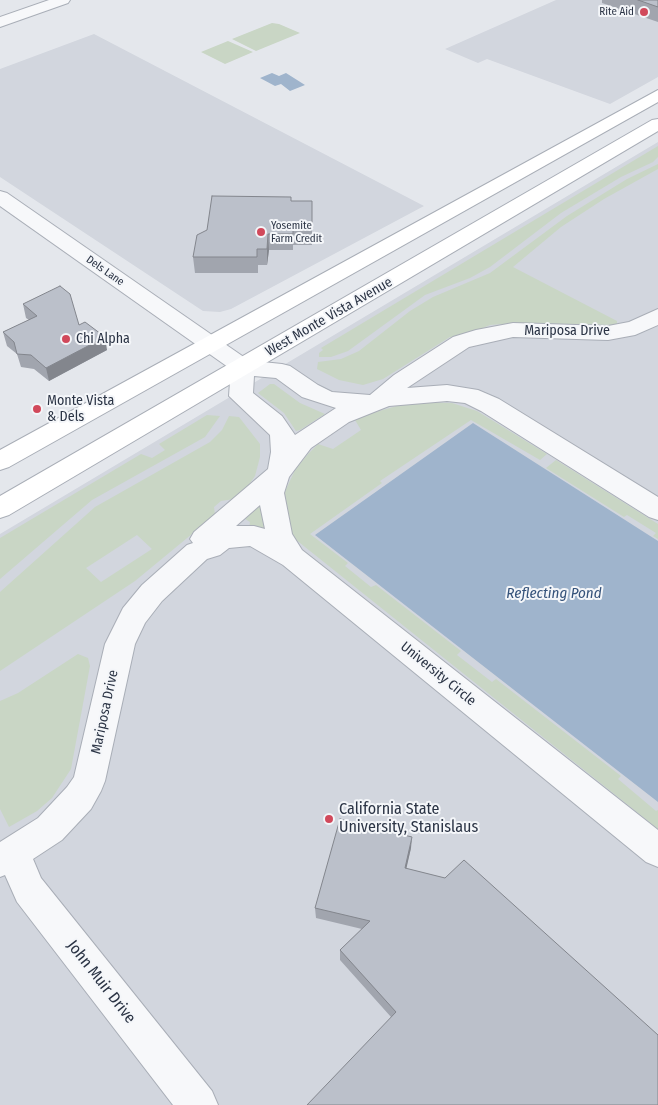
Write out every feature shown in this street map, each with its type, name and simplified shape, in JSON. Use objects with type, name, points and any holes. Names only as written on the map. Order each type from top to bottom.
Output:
[{"type":"main road","points":[[0,461],[658,95]]},
{"type":"main road","name":"West Monte Vista Avenue","points":[[0,508],[658,124]]},
{"type":"street","points":[[0,22],[63,0]]},
{"type":"street","name":"Dels Lane","points":[[0,197],[243,367]]},
{"type":"street","name":"Mariposa Drive","points":[[374,402],[402,380],[461,342],[502,331],[616,332],[641,325],[658,316]]},
{"type":"street","points":[[474,339],[454,362],[452,370],[458,383],[478,399]]},
{"type":"street","name":"University Circle","points":[[374,402],[342,402],[325,398],[310,391],[282,372],[243,367],[241,396],[273,422],[282,433],[284,452],[271,493],[279,534],[292,558],[658,851]]},
{"type":"street","name":"University Circle","points":[[278,472],[295,448],[340,416],[374,402],[403,395],[439,392],[455,393],[478,399],[658,510]]},
{"type":"street","name":"Mariposa Drive","points":[[197,552],[201,542],[278,472]]},
{"type":"street","name":"Mariposa Drive","points":[[7,857],[50,829],[66,813],[84,790],[94,767],[123,635],[133,616],[152,593],[197,552],[210,548],[225,537],[244,534],[263,540],[292,558]]},
{"type":"street","name":"John Muir Drive","points":[[7,857],[29,890],[198,1105]]},
{"type":"shaded area","points":[[556,0],[658,0],[658,77],[610,104],[487,59],[478,63],[445,49]]},
{"type":"shaded area","points":[[94,34],[424,206],[231,309],[220,312],[203,311],[0,177],[0,69]]},
{"type":"shaded area","name":"California State University, Stanislaus","points":[[658,142],[658,1105],[0,1105],[0,534]]},
{"type":"green space","points":[[272,23],[300,33],[256,51],[232,39]]},
{"type":"green space","points":[[228,41],[253,52],[225,64],[201,52]]},
{"type":"green space","points":[[658,146],[658,157],[653,162],[621,177],[561,213],[490,267],[470,278],[425,295],[348,351],[331,357],[319,357],[319,353],[323,350],[321,348]]},
{"type":"green space","points":[[658,164],[658,169],[604,199],[561,227],[513,267],[617,321],[617,325],[516,323],[490,325],[455,340],[450,337],[383,379],[363,385],[339,380],[317,369],[318,362],[341,359],[359,351],[410,311],[433,297],[490,273],[567,216],[627,179]]},
{"type":"green space","points":[[270,384],[274,384],[300,403],[325,414],[296,431],[284,413],[258,393]]},
{"type":"green space","points":[[426,402],[452,403],[477,411],[547,454],[540,460],[471,420],[380,481],[382,483],[310,534],[348,563],[345,566],[371,587],[376,585],[461,651],[457,655],[492,682],[496,679],[621,776],[618,779],[656,811],[658,810],[658,829],[290,535],[282,498],[295,470],[318,444],[333,449],[361,430],[355,420],[362,416],[400,405]]},
{"type":"green space","points":[[207,415],[220,416],[205,437],[92,500],[0,579],[0,538],[141,454],[152,458],[165,450],[159,444]]},
{"type":"green space","points":[[229,416],[239,417],[260,444],[260,457],[255,476],[248,486],[234,499],[221,501],[214,507],[215,515],[135,581],[0,671],[0,592],[95,507],[210,442],[222,430]],"holes":[[[137,535],[152,549],[101,582],[86,568]]]},
{"type":"green space","points":[[556,460],[658,524],[658,539],[653,536],[656,533],[627,515],[624,517],[546,468]]},
{"type":"green space","points":[[261,501],[273,538],[249,529],[250,522],[242,517]]},
{"type":"green space","points":[[78,654],[88,658],[90,666],[71,769],[52,798],[37,811],[9,827],[0,809],[0,701],[18,693]]},
{"type":"water","points":[[272,73],[279,76],[286,73],[305,85],[290,91],[281,84],[275,86],[260,78]]},
{"type":"water","name":"Reflecting Pond","points":[[473,423],[658,541],[658,802],[315,535]]},
{"type":"building","points":[[638,0],[658,0],[658,7]]},
{"type":"building","name":"Yosemite Farm Credit","points":[[212,196],[291,197],[291,201],[312,201],[312,229],[293,229],[293,234],[268,234],[267,249],[257,249],[257,257],[193,257],[197,235],[207,230]]},
{"type":"building","name":"Chi Alpha","points":[[60,286],[70,294],[79,325],[85,322],[105,337],[46,368],[31,355],[17,354],[14,342],[3,332],[37,316],[23,304]]},
{"type":"building","points":[[340,819],[412,837],[405,868],[445,878],[464,860],[658,1035],[658,1105],[307,1105],[396,1012],[340,950],[370,921],[315,908]]},
{"type":"place","name":"Rite Aid","points":[[644,12]]},
{"type":"place","name":"Yosemite Farm Credit","points":[[261,232]]},
{"type":"place","name":"Chi Alpha","points":[[66,339]]},
{"type":"place","name":"Monte Vista & Dels","points":[[37,409]]},
{"type":"place","name":"California State University, Stanislaus","points":[[329,819]]}]
